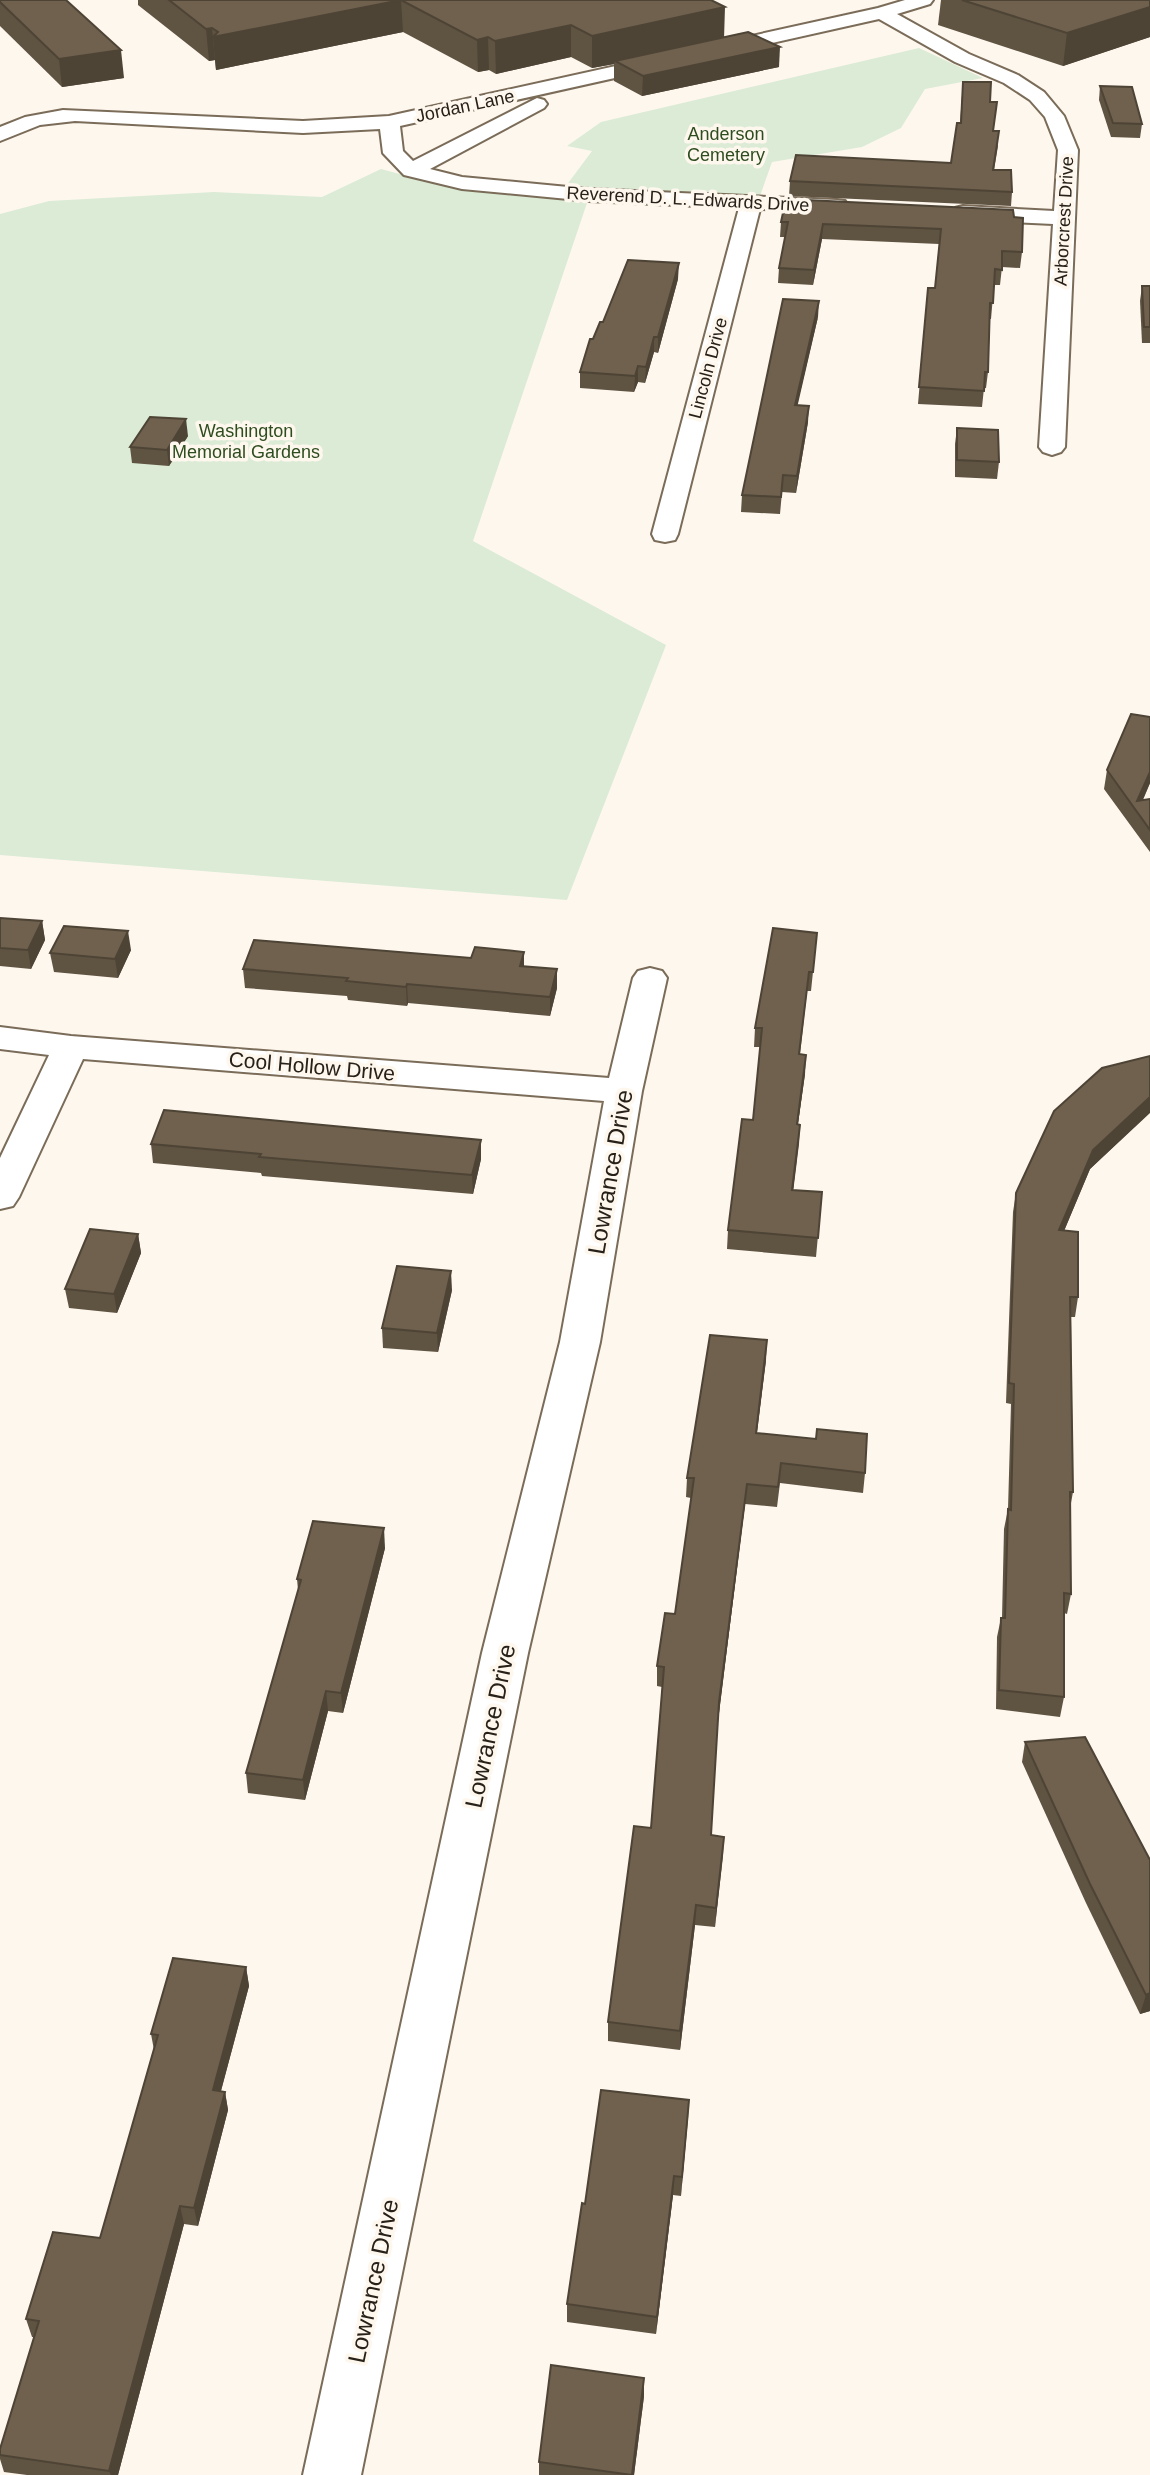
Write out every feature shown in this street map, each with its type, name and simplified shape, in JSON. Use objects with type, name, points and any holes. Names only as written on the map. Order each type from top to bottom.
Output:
[{"type":"street","name":"Jordan Lane","points":[[0,135],[31,120],[54,115],[303,127],[389,122],[883,13],[924,0]]},
{"type":"street","name":"Arborcrest Drive","points":[[883,13],[1037,96],[1054,116],[1068,150],[1052,447]]},
{"type":"street","points":[[389,122],[393,153],[411,171],[582,80]]},
{"type":"street","name":"Reverend D. L. Edwards Drive","points":[[411,171],[462,183],[540,191],[860,208]]},
{"type":"street","name":"Lincoln Drive","points":[[665,534],[751,202]]},
{"type":"street","points":[[942,212],[1065,218]]},
{"type":"street","name":"Lowrance Drive","points":[[332,2475],[505,1653],[580,1342],[624,1091],[650,978]]},
{"type":"street","name":"Cool Hollow Drive","points":[[0,1038],[71,1047],[624,1091]]},
{"type":"street","points":[[0,1197],[71,1047]]},
{"type":"green space","name":"Anderson Cemetery","points":[[919,48],[983,78],[925,89],[901,128],[862,147],[772,162],[760,196],[566,186],[592,151],[567,146],[601,122]]},
{"type":"green space","name":"Washington Memorial Gardens","points":[[381,169],[444,186],[588,200],[473,541],[666,645],[567,900],[0,855],[0,214],[49,201],[214,192],[322,197]]},
{"type":"building","points":[[0,0],[66,0],[121,50],[59,59]]},
{"type":"building","points":[[169,0],[401,0],[213,37],[218,32],[212,28],[206,29]]},
{"type":"building","points":[[401,0],[711,0],[725,7],[592,36],[571,25],[495,41],[488,37],[477,40]]},
{"type":"building","points":[[962,0],[1150,0],[1150,7],[1067,33]]},
{"type":"building","points":[[748,32],[780,47],[643,76],[615,61]]},
{"type":"building","points":[[963,82],[991,82],[990,102],[997,102],[993,131],[999,131],[993,170],[1011,170],[1012,192],[790,181],[796,155],[951,163],[957,123],[961,123]]},
{"type":"building","points":[[1100,86],[1132,87],[1142,124],[1113,123]]},
{"type":"building","points":[[786,199],[1013,210],[1014,217],[1023,218],[1022,252],[1002,251],[1002,270],[995,269],[993,303],[990,303],[988,372],[985,372],[984,391],[919,387],[928,288],[935,288],[941,229],[823,224],[814,270],[779,268],[788,222],[781,222]]},
{"type":"building","points":[[628,260],[679,263],[658,337],[654,337],[646,367],[638,366],[635,376],[580,372],[590,339],[593,339],[600,322],[603,322]]},
{"type":"building","points":[[1142,286],[1150,286],[1150,327],[1144,327]]},
{"type":"building","points":[[783,299],[819,301],[795,405],[809,406],[797,476],[783,475],[781,497],[742,495]]},
{"type":"building","points":[[150,417],[186,419],[167,450],[130,447]]},
{"type":"building","points":[[957,428],[998,430],[999,462],[957,460]]},
{"type":"building","points":[[1131,714],[1150,717],[1150,772],[1137,801],[1150,799],[1150,830],[1107,770]]},
{"type":"building","points":[[0,918],[42,921],[28,950],[0,948]]},
{"type":"building","points":[[64,926],[128,931],[115,959],[50,953]]},
{"type":"building","points":[[773,928],[817,933],[813,972],[809,972],[799,1054],[806,1055],[792,1190],[822,1192],[818,1238],[728,1230],[742,1119],[753,1120],[762,1028],[755,1028]]},
{"type":"building","points":[[254,940],[471,958],[475,947],[524,952],[520,966],[557,969],[550,997],[407,984],[406,987],[346,981],[348,978],[243,969]]},
{"type":"building","points":[[1150,1056],[1150,1097],[1093,1150],[1059,1230],[1078,1232],[1078,1297],[1070,1297],[1073,1492],[1070,1492],[1071,1594],[1064,1593],[1064,1697],[999,1690],[1001,1618],[1005,1618],[1008,1509],[1011,1510],[1014,1384],[1009,1383],[1016,1193],[1054,1111],[1102,1068]]},
{"type":"building","points":[[164,1110],[481,1140],[472,1175],[259,1157],[261,1154],[151,1144]]},
{"type":"building","points":[[90,1229],[138,1234],[114,1294],[65,1289]]},
{"type":"building","points":[[397,1266],[451,1271],[437,1333],[382,1328]]},
{"type":"building","points":[[710,1335],[767,1340],[756,1433],[816,1439],[817,1429],[867,1434],[865,1473],[781,1463],[778,1487],[747,1484],[719,1702],[711,1835],[724,1837],[716,1908],[696,1905],[680,2031],[608,2022],[634,1826],[651,1828],[664,1667],[657,1666],[665,1613],[675,1614],[694,1478],[687,1478]]},
{"type":"building","points":[[313,1521],[384,1528],[341,1693],[326,1691],[303,1780],[246,1773],[301,1580],[297,1579]]},
{"type":"building","points":[[1085,1737],[1150,1860],[1150,1993],[1146,1995],[1090,1884],[1025,1742]]},
{"type":"building","points":[[173,1958],[246,1967],[213,2090],[225,2092],[194,2208],[180,2206],[109,2471],[0,2455],[39,2321],[26,2319],[53,2232],[100,2238],[158,2035],[151,2034]]},
{"type":"building","points":[[601,2090],[689,2100],[682,2177],[674,2176],[657,2317],[567,2304]]},
{"type":"building","points":[[551,2365],[644,2378],[632,2475],[539,2462]]}]
